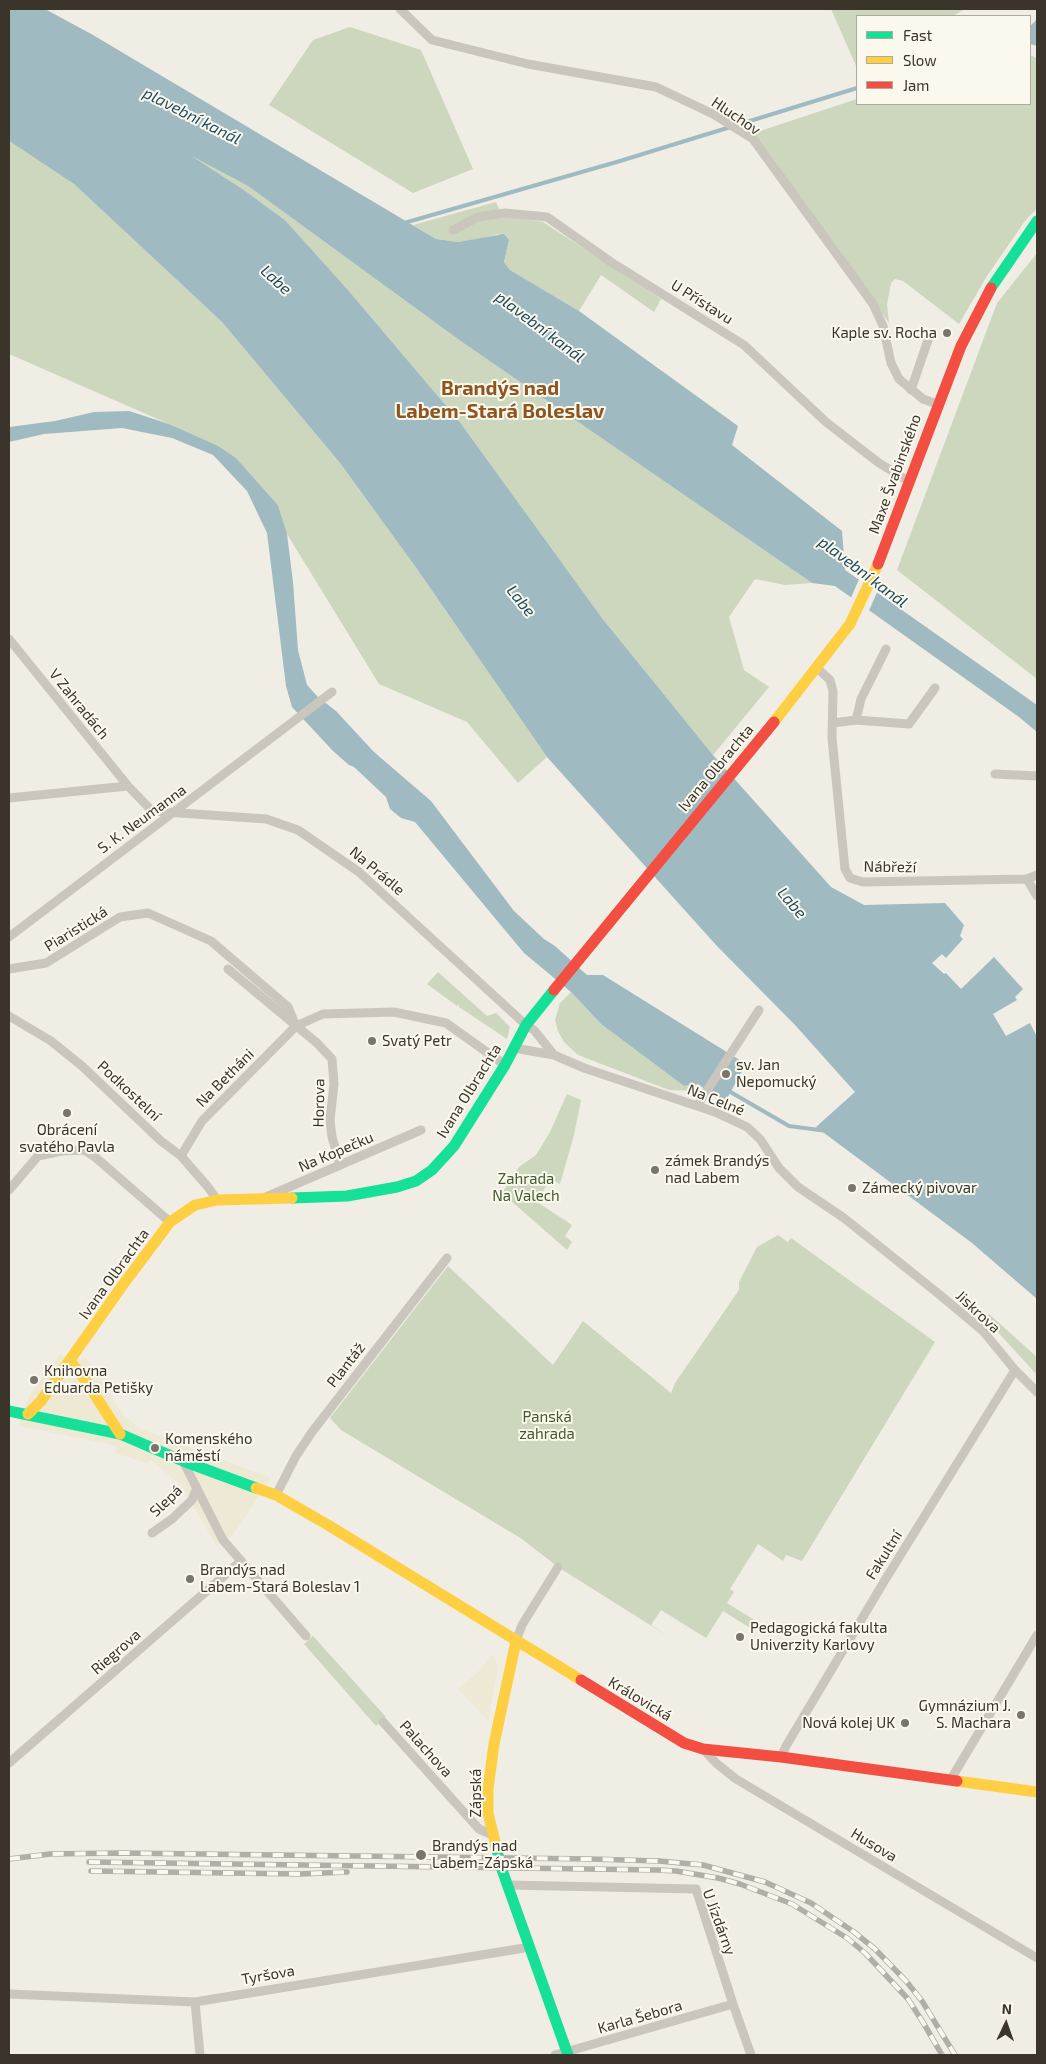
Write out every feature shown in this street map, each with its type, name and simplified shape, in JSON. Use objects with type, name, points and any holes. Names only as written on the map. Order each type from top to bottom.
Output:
[{"type":"main road","name":"Maxe Švabinského","points":[[768,729],[817,668],[855,616],[910,482],[937,404],[961,346],[984,301],[1021,241],[1037,221]]},
{"type":"main road","name":"Ivana Olbrachta","points":[[28,1414],[41,1401],[122,1286],[170,1222],[195,1205],[217,1200],[346,1196],[397,1187],[416,1181],[432,1170],[454,1146],[505,1065],[526,1025],[552,990],[768,729]]},
{"type":"main road","points":[[70,1361],[86,1381],[120,1434]]},
{"type":"main road","points":[[9,1411],[28,1414]]},
{"type":"main road","name":"Královická","points":[[28,1414],[120,1434],[183,1461],[276,1495],[675,1738],[703,1749],[781,1757],[1037,1792]]},
{"type":"main road","name":"Zápská","points":[[516,1641],[497,1725],[488,1788],[488,1813],[508,1885],[568,2054]]},
{"type":"street","name":"Hluchov","points":[[400,9],[432,40],[528,64],[656,87],[716,117],[752,140],[873,304],[883,326],[891,363],[899,379],[923,399],[937,404]]},
{"type":"street","name":"U Přístavu","points":[[453,230],[478,217],[505,213],[547,217],[611,262],[744,345],[826,422],[879,463],[910,482]]},
{"type":"street","points":[[911,390],[930,334]]},
{"type":"street","name":"V Zahradách","points":[[9,639],[128,786],[152,811],[173,814]]},
{"type":"street","points":[[856,720],[861,699],[886,650]]},
{"type":"street","name":"Nábřeží","points":[[817,668],[832,684],[832,738],[844,869],[850,878],[863,882],[1027,879],[1037,875]]},
{"type":"street","points":[[833,723],[856,720],[909,724],[935,688]]},
{"type":"street","name":"S. K. Neumanna","points":[[9,937],[332,692]]},
{"type":"street","points":[[995,774],[1037,776]]},
{"type":"street","points":[[9,798],[128,786]]},
{"type":"street","name":"Na Prádle","points":[[173,814],[266,819],[298,830],[359,872],[526,1025],[534,1030],[554,1055]]},
{"type":"street","points":[[1027,879],[1037,896]]},
{"type":"street","name":"Piaristická","points":[[9,969],[46,963],[120,917],[148,913],[211,941],[288,1006],[296,1026]]},
{"type":"street","name":"Horova","points":[[228,969],[317,1043],[332,1059],[334,1084],[330,1120],[332,1137],[340,1164]]},
{"type":"street","points":[[697,1106],[759,1010]]},
{"type":"street","points":[[296,1026],[322,1014],[394,1012],[446,1023],[505,1065]]},
{"type":"street","name":"Podkostelní","points":[[9,1016],[50,1041],[82,1066],[161,1141],[181,1156],[217,1200]]},
{"type":"street","name":"Na Betháni","points":[[181,1156],[202,1121],[296,1026]]},
{"type":"street","name":"Na Celné","points":[[514,1048],[554,1055],[584,1068],[715,1112],[747,1127],[760,1139],[779,1168],[798,1187],[844,1218],[895,1258]]},
{"type":"street","name":"Na Kopečku","points":[[262,1199],[421,1130]]},
{"type":"street","points":[[9,1190],[38,1156],[62,1151],[84,1150],[95,1156],[170,1222]]},
{"type":"street","name":"Plantáž","points":[[276,1495],[296,1456],[312,1432],[447,1258]]},
{"type":"street","name":"Jiskrova","points":[[895,1258],[983,1331],[1015,1370],[1037,1392]]},
{"type":"street","name":"Fakultní","points":[[781,1757],[885,1580],[1015,1370]]},
{"type":"street","points":[[183,1461],[223,1540],[240,1562],[306,1636]]},
{"type":"street","name":"Slepá","points":[[152,1532],[172,1519],[192,1500],[197,1488]]},
{"type":"street","name":"Riegrova","points":[[9,1763],[240,1562]]},
{"type":"street","points":[[516,1641],[522,1625],[558,1567]]},
{"type":"street","points":[[951,1779],[1037,1635]]},
{"type":"street","name":"Palachova","points":[[383,1722],[479,1829],[493,1835]]},
{"type":"street","name":"Husova","points":[[703,1749],[716,1763],[736,1779],[1037,1958]]},
{"type":"street","name":"U Jízdárny","points":[[508,1885],[696,1888],[751,2055]]},
{"type":"street","name":"Tyršova","points":[[9,1994],[195,2002],[530,1947]]},
{"type":"street","points":[[195,2002],[200,2055]]},
{"type":"street","name":"Karla Šebora","points":[[556,2055],[568,2054],[733,2004]]},
{"type":"green space","points":[[831,9],[965,9],[955,15],[856,15],[856,66]]},
{"type":"green space","points":[[350,27],[421,50],[473,169],[413,193],[269,105],[313,40]]},
{"type":"green space","points":[[1031,55],[1037,58],[1037,208],[1025,221],[987,276],[959,324],[903,281],[895,279],[891,283],[887,304],[889,323],[765,149],[751,134],[856,99],[856,105],[1031,105]]},
{"type":"green space","points":[[9,141],[74,184],[222,322],[340,463],[417,569],[547,757],[518,783],[467,722],[379,684],[287,534],[278,505],[236,458],[169,424],[9,354]]},
{"type":"green space","points":[[182,150],[248,186],[462,342],[812,583],[785,585],[755,579],[729,617],[744,670],[769,687],[713,755],[602,618],[459,421],[348,290],[286,221],[244,190]]},
{"type":"green space","points":[[496,202],[502,216],[543,222],[661,299],[654,312],[601,275],[579,311],[510,270],[504,262],[509,240],[498,234],[458,242],[436,239],[413,225]]},
{"type":"green space","points":[[1037,253],[1037,679],[897,570],[997,303]]},
{"type":"green space","points":[[438,972],[487,1016],[496,1013],[510,1027],[507,1039],[459,1007],[459,1004],[457,1006],[427,984]]},
{"type":"green space","points":[[571,992],[601,1024],[684,1086],[698,1084],[695,1091],[669,1090],[578,1055],[564,1042],[555,1020],[560,1003]]},
{"type":"green space","name":"Zahrada Na Valech","points":[[567,1094],[581,1100],[574,1135],[560,1184],[550,1179],[537,1202],[572,1225],[565,1236],[572,1242],[567,1250],[502,1193],[519,1167],[536,1155],[550,1132]]},
{"type":"green space","name":"Panská zahrada","points":[[778,1235],[788,1242],[791,1238],[935,1342],[802,1561],[786,1555],[783,1561],[758,1544],[730,1589],[734,1592],[727,1603],[759,1623],[755,1631],[723,1611],[706,1638],[661,1610],[651,1625],[669,1637],[558,1567],[522,1539],[341,1430],[330,1418],[448,1266],[553,1365],[583,1321],[671,1393],[675,1383],[739,1290],[739,1282],[757,1247]]},
{"type":"green space","points":[[989,1314],[1037,1357],[1037,1375],[985,1318]]},
{"type":"green space","points":[[313,1636],[386,1717],[376,1726],[304,1644]]},
{"type":"shaded area","name":"Komenského náměstí","points":[[60,1354],[70,1361],[85,1358],[88,1360],[123,1415],[141,1429],[271,1478],[232,1536],[216,1545],[182,1486],[151,1460],[147,1463],[115,1453],[116,1447],[108,1444],[19,1426],[30,1394]]},
{"type":"shaded area","points":[[493,1654],[498,1668],[488,1721],[458,1689],[478,1672]]},
{"type":"water","points":[[9,9],[45,9],[93,35],[436,239],[458,242],[504,234],[509,240],[504,262],[510,270],[579,311],[738,426],[732,445],[842,531],[845,570],[1037,705],[1037,732],[1019,717],[835,586],[812,583],[462,342],[248,186],[190,155],[244,190],[286,221],[348,290],[459,421],[602,618],[713,755],[831,887],[864,905],[945,903],[964,925],[960,936],[963,939],[946,958],[942,954],[932,963],[944,974],[946,973],[961,989],[994,957],[1023,989],[1015,997],[1017,1000],[993,1014],[1006,1036],[1030,1023],[1037,1037],[1037,1299],[972,1243],[816,1127],[855,1092],[795,1025],[716,945],[547,757],[417,569],[340,463],[222,322],[74,184],[9,141]]},
{"type":"water","points":[[1037,19],[1037,46],[1031,44],[1031,25]]},
{"type":"water","points":[[129,411],[169,424],[218,446],[236,458],[278,505],[287,534],[298,650],[307,685],[318,697],[336,711],[374,752],[431,801],[514,911],[544,939],[555,946],[587,975],[603,975],[746,1064],[724,1104],[698,1084],[684,1086],[601,1024],[571,992],[524,953],[415,822],[401,818],[390,809],[386,797],[354,767],[333,751],[292,707],[286,686],[267,533],[247,491],[213,455],[172,438],[122,428],[44,434],[9,442],[9,427],[55,421],[94,412]]},
{"type":"pier","points":[[860,577],[878,590],[868,613],[850,600]]},
{"type":"waterway","points":[[404,223],[620,161],[856,88]]},
{"type":"waterway","points":[[727,1090],[789,1126],[827,1131]]},
{"type":"railway","points":[[9,1859],[50,1854],[121,1853],[590,1859],[659,1861],[703,1865],[765,1882],[811,1903],[854,1932],[875,1949],[906,1981],[922,2001],[955,2055]]},
{"type":"railway","points":[[89,1862],[658,1870],[718,1878],[740,1884],[792,1904],[847,1938],[865,1953],[908,1999],[942,2055]]},
{"type":"railway","points":[[91,1871],[299,1874],[347,1872]]},
{"type":"traffic: fast","points":[[991,288],[1037,221]]},
{"type":"traffic: fast","points":[[292,1198],[347,1196],[397,1187],[416,1181],[432,1170],[454,1146],[505,1065],[526,1025],[554,990]]},
{"type":"traffic: fast","points":[[9,1411],[120,1434],[183,1461],[256,1488]]},
{"type":"traffic: fast","points":[[496,1846],[501,1867],[568,2055]]},
{"type":"traffic: slow","points":[[774,722],[850,624],[878,564]]},
{"type":"traffic: slow","points":[[28,1414],[41,1401],[122,1286],[170,1222],[195,1205],[217,1200],[292,1198]]},
{"type":"traffic: slow","points":[[70,1361],[86,1381],[120,1434]]},
{"type":"traffic: slow","points":[[256,1488],[276,1495],[328,1525],[581,1680]]},
{"type":"traffic: slow","points":[[496,1846],[488,1813],[488,1789],[494,1744],[516,1641]]},
{"type":"traffic: slow","points":[[957,1781],[1037,1792]]},
{"type":"traffic: jam","points":[[878,564],[961,346],[991,288]]},
{"type":"traffic: jam","points":[[554,990],[774,722]]},
{"type":"traffic: jam","points":[[581,1680],[684,1743],[703,1749],[781,1757],[957,1781]]},
{"type":"place","name":"Kaple sv. Rocha","points":[[947,333]]},
{"type":"place","name":"Svatý Petr","points":[[372,1041]]},
{"type":"place","name":"sv. Jan Nepomucký","points":[[726,1074]]},
{"type":"place","name":"Obrácení svatého Pavla","points":[[67,1113]]},
{"type":"place","name":"zámek Brandýs nad Labem","points":[[655,1170]]},
{"type":"place","name":"Zámecký pivovar","points":[[852,1188]]},
{"type":"place","name":"Knihovna Eduarda Petišky","points":[[34,1380]]},
{"type":"place","name":"Komenského náměstí","points":[[155,1448]]},
{"type":"place","name":"Brandýs nad Labem-Stará Boleslav 1","points":[[190,1579]]},
{"type":"place","name":"Pedagogická fakulta Univerzity Karlovy","points":[[740,1637]]},
{"type":"place","name":"Gymnázium J. S. Machara","points":[[1021,1715]]},
{"type":"place","name":"Nová kolej UK","points":[[905,1723]]},
{"type":"place","name":"Brandýs nad Labem-Zápská","points":[[421,1855]]},
{"type":"district","name":"Brandýs nad Labem-Stará Boleslav","points":[[500,400]]},
{"type":"water label","name":"plavební kanál","points":[[192,116]]},
{"type":"water label","name":"Labe","points":[[276,280]]},
{"type":"water label","name":"plavební kanál","points":[[540,327]]},
{"type":"water label","name":"plavební kanál","points":[[863,572]]},
{"type":"water label","name":"Labe","points":[[521,601]]},
{"type":"water label","name":"Labe","points":[[792,903]]}]
